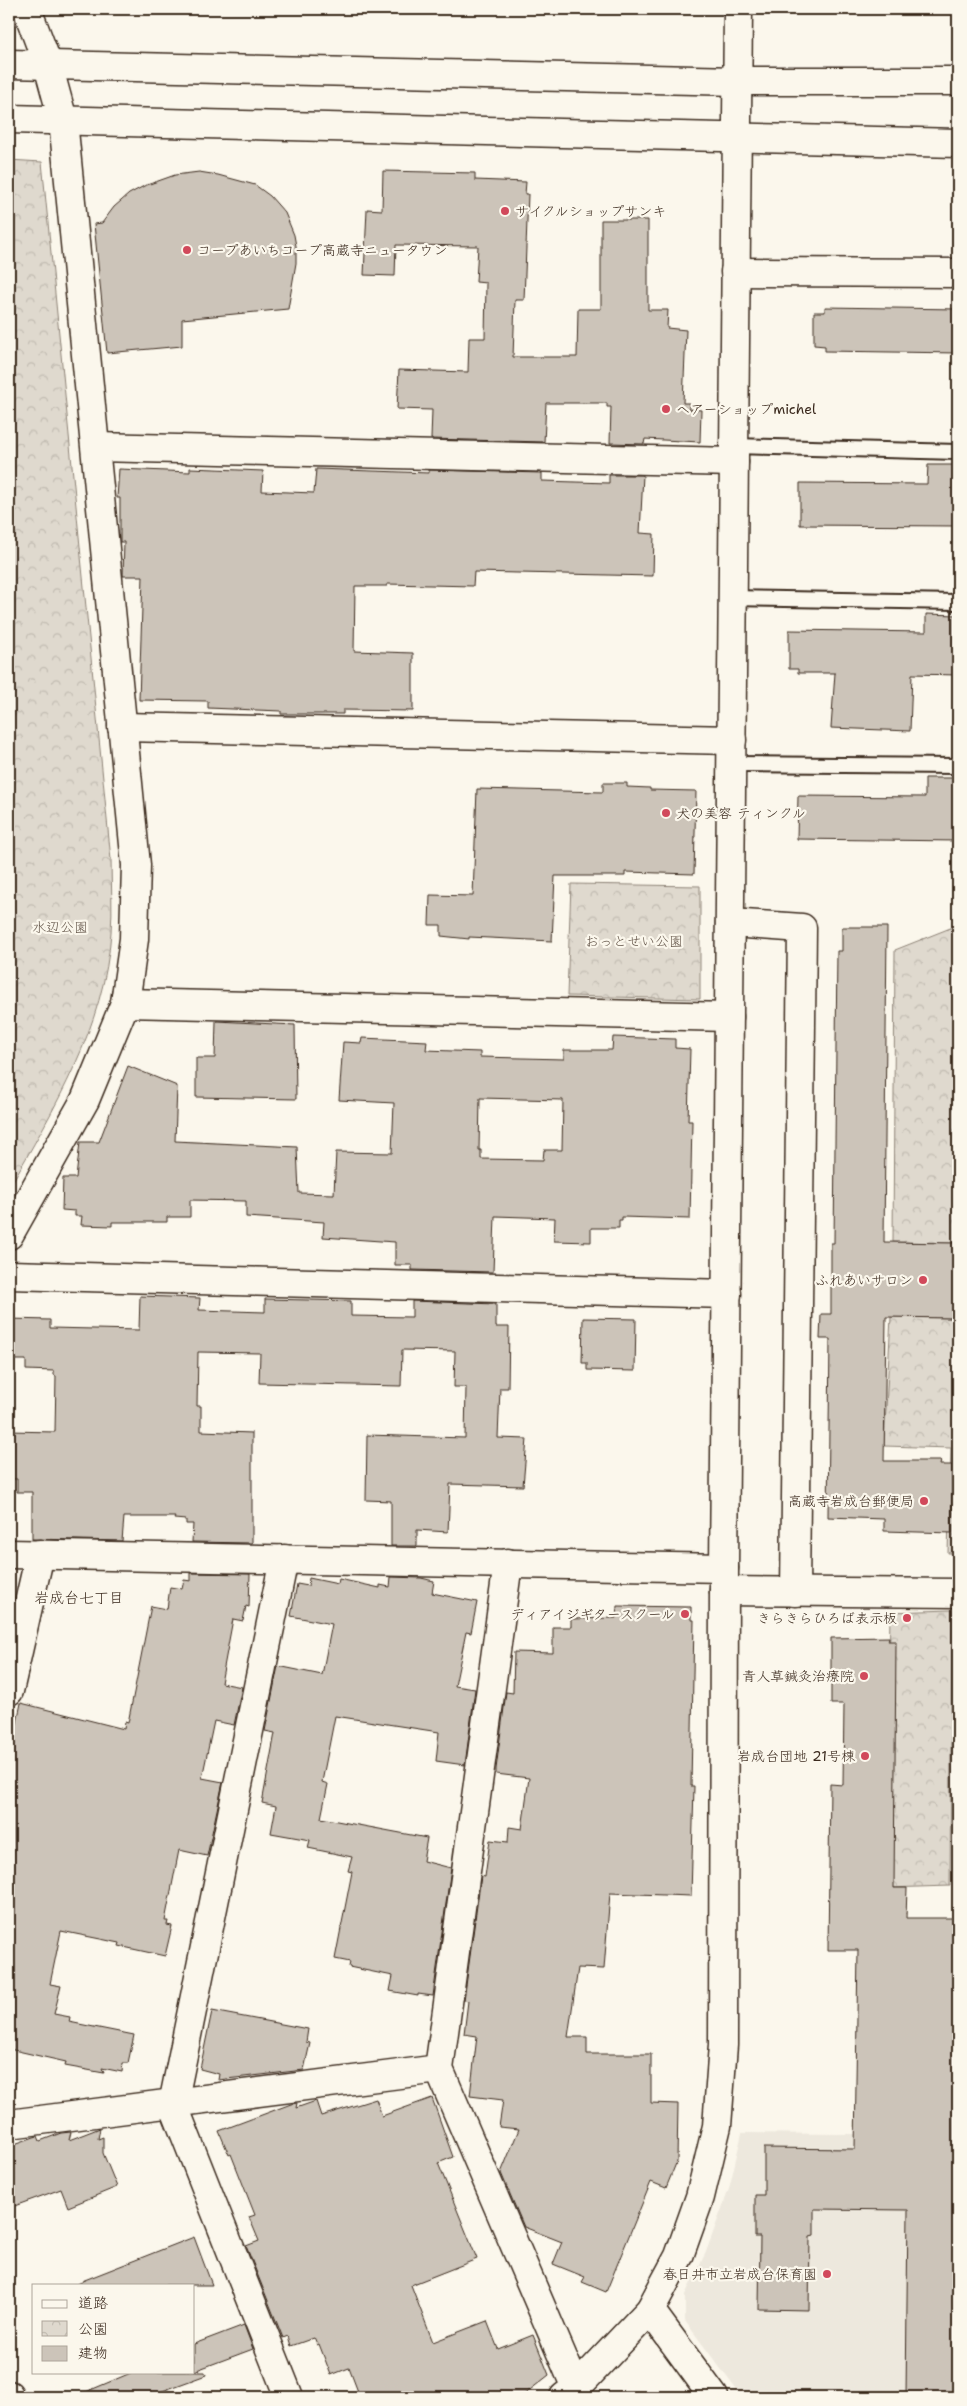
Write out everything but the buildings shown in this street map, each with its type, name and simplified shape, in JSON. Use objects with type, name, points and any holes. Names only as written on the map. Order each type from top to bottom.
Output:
[{"type":"street","points":[[9,1235],[85,1100],[125,1003],[134,939],[136,865],[63,120],[48,65],[27,9]]},
{"type":"street","points":[[508,1563],[440,2069],[570,2392],[650,2310],[679,2256],[697,2205],[717,2126],[723,2045],[724,1580],[738,9]]},
{"type":"street","points":[[9,64],[737,81],[958,80]]},
{"type":"street","points":[[9,119],[958,143]]},
{"type":"street","points":[[735,272],[958,273]]},
{"type":"street","points":[[96,447],[734,454]]},
{"type":"street","points":[[122,727],[731,752]]},
{"type":"street","points":[[730,924],[802,928],[795,1592]]},
{"type":"street","points":[[125,1003],[729,1017]]},
{"type":"street","points":[[9,1275],[727,1294]]},
{"type":"street","points":[[9,1554],[508,1563],[724,1580],[795,1592],[958,1593]]},
{"type":"street","points":[[9,1691],[40,1554]]},
{"type":"street","points":[[284,1559],[173,2104],[289,2397]]},
{"type":"street","points":[[9,2124],[440,2069]]},
{"type":"street","points":[[650,2310],[714,2397]]},
{"type":"lane","points":[[734,454],[958,452]]},
{"type":"lane","points":[[732,598],[958,602]]},
{"type":"lane","points":[[731,752],[958,766]]},
{"type":"shaded area","name":"春日井市立岩成台保育園","points":[[742,2133],[958,2135],[958,2397],[742,2397],[685,2321],[685,2295],[706,2252],[729,2189]]},
{"type":"green space","name":"水辺公園","points":[[9,160],[42,162],[111,860],[112,905],[107,967],[99,1001],[88,1033],[75,1066],[9,1188]]},
{"type":"green space","name":"おっとせい公園","points":[[571,884],[700,886],[700,999],[567,996]]},
{"type":"green space","points":[[958,925],[958,1553],[948,1553],[951,1448],[884,1446],[891,1317],[954,1318],[954,1243],[893,1242],[895,950]]},
{"type":"green space","points":[[952,1610],[950,1886],[886,1888],[890,1612]]},
{"type":"place","name":"サイクルショップサンキ","points":[[505,211]]},
{"type":"place","name":"コープあいちコープ高蔵寺ニュータウン","points":[[187,250]]},
{"type":"place","name":"ヘアーショップmichel","points":[[666,409]]},
{"type":"place","name":"犬の美容 ティンクル","points":[[666,813]]},
{"type":"place","name":"ふれあいサロン","points":[[923,1280]]},
{"type":"place","name":"高蔵寺岩成台郵便局","points":[[924,1501]]},
{"type":"place","name":"ディアイジギタースクール","points":[[685,1614]]},
{"type":"place","name":"きらきらひろば表示板","points":[[907,1618]]},
{"type":"place","name":"青人草鍼灸治療院","points":[[864,1676]]},
{"type":"place","name":"岩成台団地 21号棟","points":[[865,1756]]},
{"type":"place","name":"春日井市立岩成台保育園","points":[[827,2274]]},
{"type":"district","name":"岩成台七丁目","points":[[79,1598]]}]
